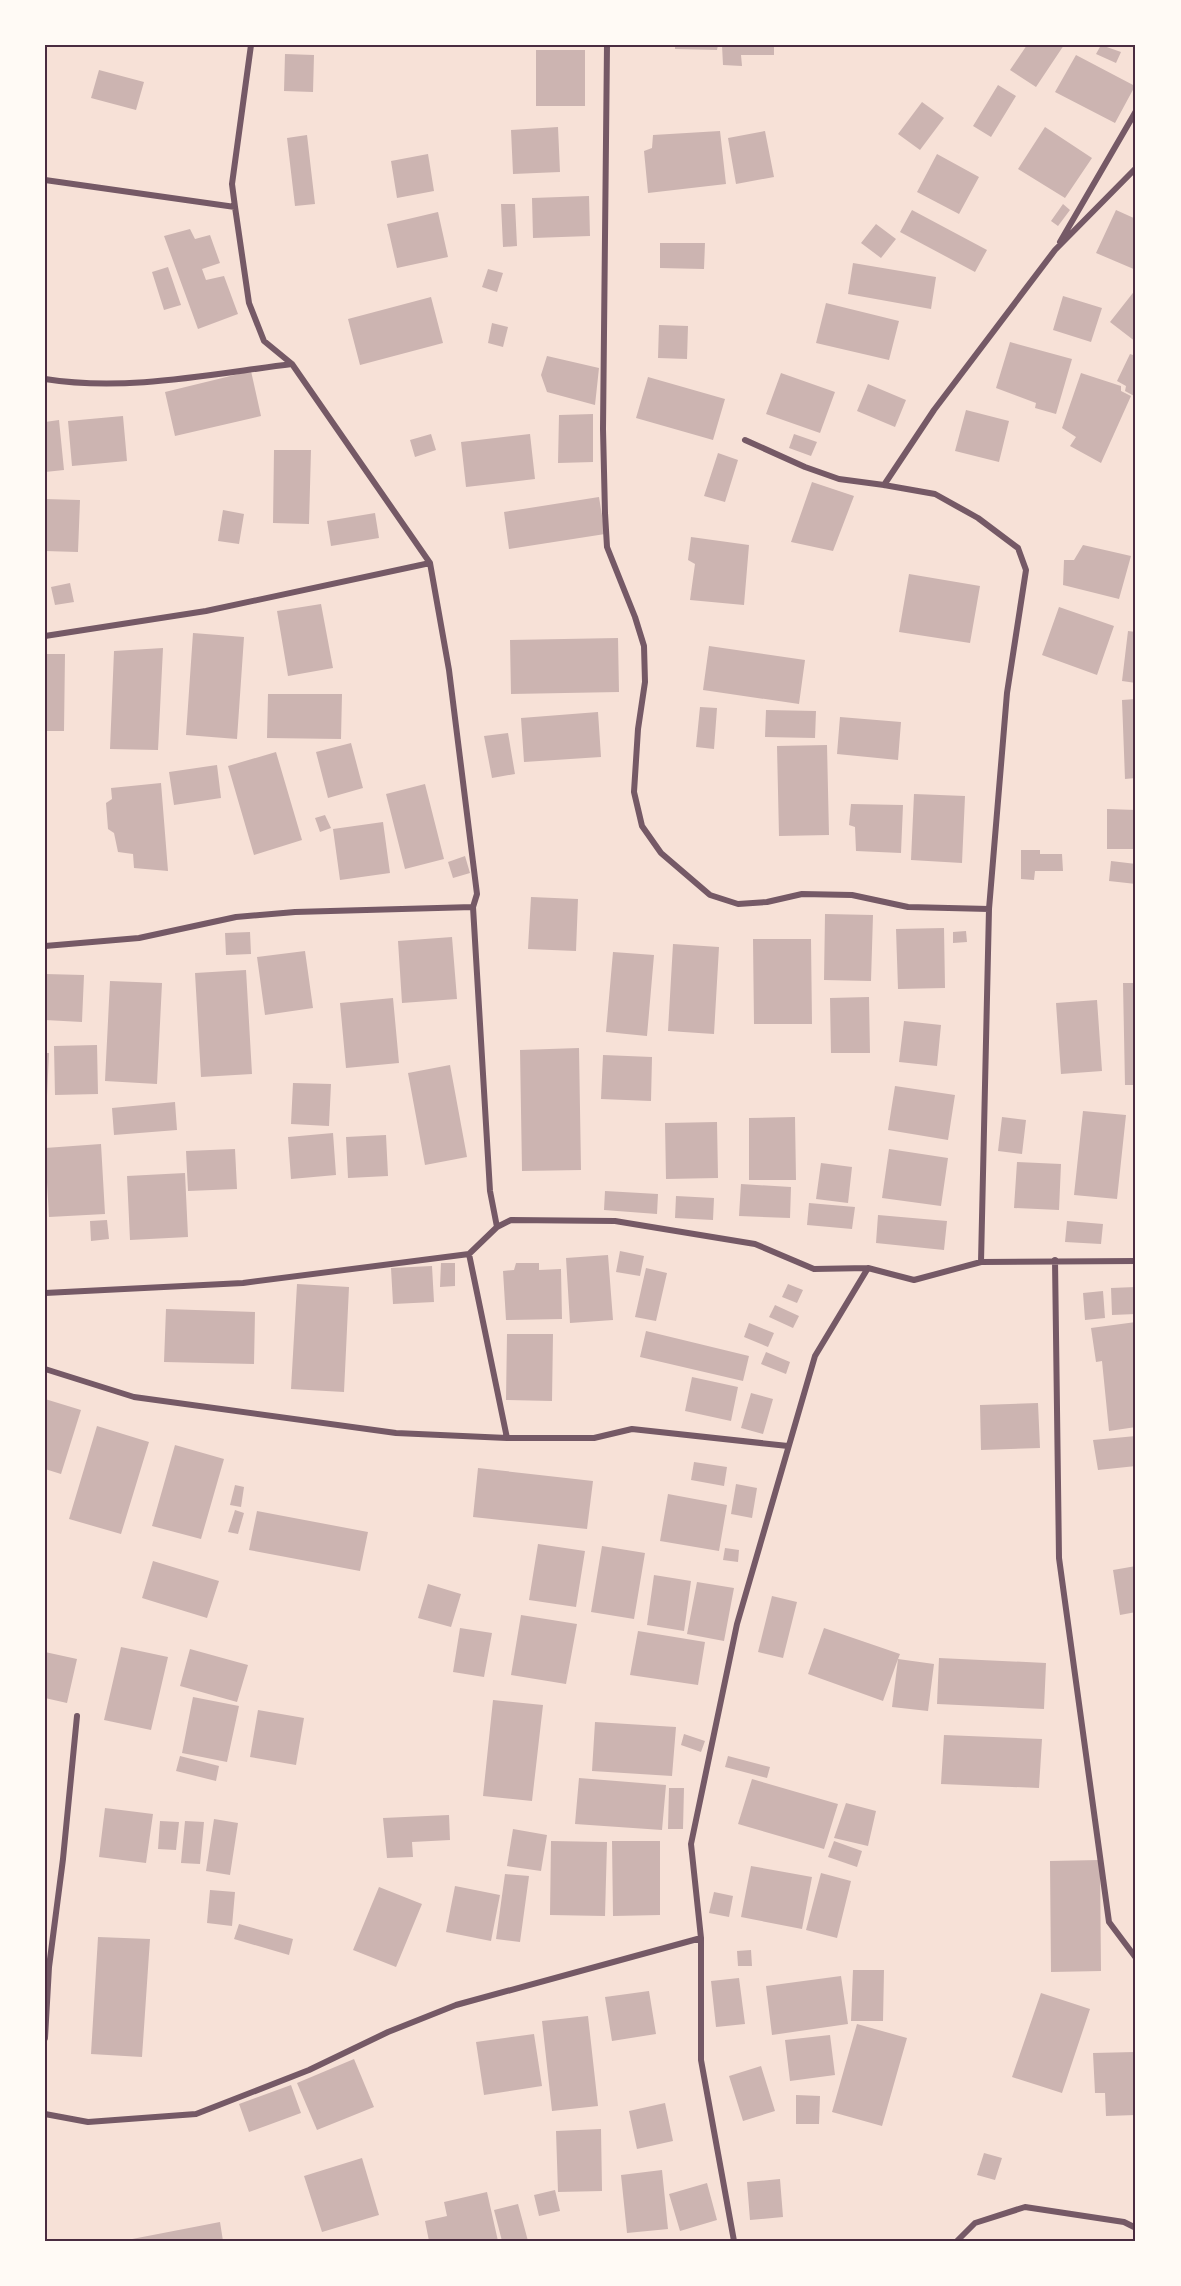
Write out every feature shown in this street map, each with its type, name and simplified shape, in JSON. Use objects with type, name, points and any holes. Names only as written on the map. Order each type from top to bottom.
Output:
[{"type":"street","points":[[251,45],[232,184],[249,303],[264,341],[292,364],[430,563],[449,670],[477,894],[473,907],[490,1191],[496,1227]]},
{"type":"street","points":[[607,45],[603,429],[605,513],[607,547],[644,646],[645,682],[638,729],[634,792],[642,826],[661,853],[710,895],[738,904],[767,902],[812,894],[852,895],[908,907],[989,909]]},
{"type":"street","points":[[884,484],[934,411],[1055,250],[1136,111]]},
{"type":"street","points":[[1055,250],[1136,168]]},
{"type":"street","points":[[45,180],[235,207]]},
{"type":"street","points":[[45,379],[76,384],[115,384],[292,364]]},
{"type":"street","points":[[745,440],[838,479],[884,484],[935,494],[978,518],[1018,548],[1026,570],[1007,693],[989,909],[981,1262]]},
{"type":"street","points":[[45,636],[207,611],[430,563]]},
{"type":"street","points":[[45,946],[139,938],[236,917],[296,912],[473,907]]},
{"type":"street","points":[[45,1293],[243,1283],[470,1254],[496,1227],[511,1220],[615,1221],[755,1244],[814,1269],[868,1268],[914,1280],[981,1262],[1136,1261]]},
{"type":"street","points":[[470,1254],[507,1438]]},
{"type":"street","points":[[1055,1260],[1059,1558],[1108,1922],[1136,1958]]},
{"type":"street","points":[[734,2241],[701,2060],[701,1938],[691,1844],[737,1624],[815,1356],[868,1268]]},
{"type":"street","points":[[45,1369],[134,1397],[396,1433],[507,1438],[594,1438],[632,1429],[788,1446]]},
{"type":"street","points":[[45,2038],[49,1967],[63,1859],[76,1716]]},
{"type":"street","points":[[45,2114],[88,2122],[141,2120],[196,2114],[309,2070],[388,2032],[456,2006],[701,1938]]},
{"type":"street","points":[[957,2241],[975,2223],[1025,2208],[1124,2222],[1136,2228]]},
{"type":"building","points":[[675,45],[718,45],[717,50],[675,49]]},
{"type":"building","points":[[722,45],[774,45],[774,55],[741,55],[742,66],[723,65]]},
{"type":"building","points":[[1027,45],[1064,45],[1036,87],[1010,70]]},
{"type":"building","points":[[1101,45],[1121,52],[1116,63],[1096,54]]},
{"type":"building","points":[[536,50],[585,50],[585,106],[536,106]]},
{"type":"building","points":[[285,54],[314,55],[313,92],[284,91]]},
{"type":"building","points":[[1076,55],[1135,86],[1115,123],[1055,92]]},
{"type":"building","points":[[99,70],[144,82],[136,110],[91,98]]},
{"type":"building","points":[[998,85],[1016,96],[991,137],[973,126]]},
{"type":"building","points":[[922,102],[944,118],[920,150],[898,134]]},
{"type":"building","points":[[558,127],[560,172],[513,174],[511,130]]},
{"type":"building","points":[[1045,127],[1092,158],[1065,198],[1018,169]]},
{"type":"building","points":[[720,131],[726,184],[648,193],[644,151],[652,148],[653,135]]},
{"type":"building","points":[[765,131],[774,177],[736,184],[728,138]]},
{"type":"building","points":[[307,135],[315,204],[295,206],[287,138]]},
{"type":"building","points":[[428,154],[434,191],[397,198],[391,161]]},
{"type":"building","points":[[937,154],[979,177],[959,214],[917,192]]},
{"type":"building","points":[[589,196],[590,236],[533,238],[532,198]]},
{"type":"building","points":[[501,204],[515,204],[517,246],[503,247]]},
{"type":"building","points":[[1063,204],[1070,210],[1058,226],[1051,221]]},
{"type":"building","points":[[912,210],[987,250],[975,272],[900,232]]},
{"type":"building","points":[[1116,210],[1136,219],[1136,270],[1096,253]]},
{"type":"building","points":[[438,212],[448,257],[397,268],[387,224]]},
{"type":"building","points":[[876,224],[896,239],[881,258],[861,243]]},
{"type":"building","points":[[190,229],[195,239],[210,235],[220,263],[202,269],[206,280],[224,276],[238,314],[198,329],[164,236]]},
{"type":"building","points":[[660,243],[705,243],[704,269],[660,268]]},
{"type":"building","points":[[853,263],[936,277],[931,309],[848,294]]},
{"type":"building","points":[[168,267],[181,305],[164,310],[152,272]]},
{"type":"building","points":[[488,269],[503,273],[497,292],[482,287]]},
{"type":"building","points":[[1136,289],[1136,342],[1110,322]]},
{"type":"building","points":[[1063,296],[1102,308],[1091,342],[1053,330]]},
{"type":"building","points":[[431,297],[443,343],[360,365],[348,319]]},
{"type":"building","points":[[826,303],[899,321],[889,360],[816,343]]},
{"type":"building","points":[[492,323],[508,327],[503,347],[488,343]]},
{"type":"building","points":[[659,325],[688,326],[687,359],[658,358]]},
{"type":"building","points":[[1010,342],[1072,359],[1056,414],[1035,408],[1036,403],[996,388]]},
{"type":"building","points":[[1130,354],[1136,356],[1136,397],[1125,391],[1126,386],[1117,381]]},
{"type":"building","points":[[547,356],[599,368],[595,405],[547,392],[541,375]]},
{"type":"building","points":[[251,371],[261,416],[175,436],[165,392]]},
{"type":"building","points":[[781,373],[835,392],[820,433],[766,414]]},
{"type":"building","points":[[1081,373],[1121,386],[1121,391],[1131,396],[1101,463],[1070,446],[1076,437],[1062,428]]},
{"type":"building","points":[[648,377],[725,399],[713,440],[636,418]]},
{"type":"building","points":[[868,384],[906,400],[895,427],[857,411]]},
{"type":"building","points":[[966,410],[1009,421],[999,462],[955,451]]},
{"type":"building","points":[[593,414],[593,462],[558,463],[559,415]]},
{"type":"building","points":[[123,416],[127,461],[72,466],[68,421]]},
{"type":"building","points":[[59,420],[64,470],[45,472],[45,422]]},
{"type":"building","points":[[431,434],[436,450],[415,457],[410,440]]},
{"type":"building","points":[[530,434],[535,479],[466,487],[461,442]]},
{"type":"building","points":[[794,434],[817,442],[811,456],[789,448]]},
{"type":"building","points":[[274,450],[311,450],[309,524],[273,523]]},
{"type":"building","points":[[718,453],[738,460],[725,502],[704,496]]},
{"type":"building","points":[[812,482],[854,496],[833,551],[791,542]]},
{"type":"building","points":[[599,497],[605,534],[509,549],[504,512]]},
{"type":"building","points":[[45,499],[80,500],[78,552],[45,551]]},
{"type":"building","points":[[223,510],[244,514],[239,544],[218,541]]},
{"type":"building","points":[[375,513],[379,538],[331,546],[327,521]]},
{"type":"building","points":[[691,537],[749,545],[744,605],[690,600],[695,564],[688,560]]},
{"type":"building","points":[[1083,545],[1131,556],[1119,599],[1063,585],[1064,560],[1074,560]]},
{"type":"building","points":[[909,574],[980,586],[970,643],[899,632]]},
{"type":"building","points":[[70,583],[74,602],[55,605],[51,587]]},
{"type":"building","points":[[321,604],[333,668],[288,676],[277,611]]},
{"type":"building","points":[[1059,607],[1114,626],[1097,675],[1042,655]]},
{"type":"building","points":[[1128,631],[1136,632],[1136,683],[1122,681]]},
{"type":"building","points":[[193,633],[244,637],[237,739],[186,735]]},
{"type":"building","points":[[618,638],[619,692],[511,694],[510,640]]},
{"type":"building","points":[[709,646],[805,660],[799,704],[703,690]]},
{"type":"building","points":[[163,648],[158,750],[110,749],[114,651]]},
{"type":"building","points":[[45,654],[65,654],[64,731],[45,731]]},
{"type":"building","points":[[268,694],[342,694],[341,739],[267,738]]},
{"type":"building","points":[[1136,699],[1136,778],[1125,779],[1122,700]]},
{"type":"building","points":[[700,707],[717,708],[714,749],[696,747]]},
{"type":"building","points":[[766,710],[816,711],[815,738],[765,737]]},
{"type":"building","points":[[598,712],[601,757],[524,762],[521,718]]},
{"type":"building","points":[[840,717],[901,722],[898,760],[837,754]]},
{"type":"building","points":[[508,733],[515,774],[492,778],[484,736]]},
{"type":"building","points":[[351,743],[363,788],[328,798],[316,752]]},
{"type":"building","points":[[827,745],[829,835],[779,836],[777,746]]},
{"type":"building","points":[[276,752],[302,840],[254,855],[228,766]]},
{"type":"building","points":[[217,765],[221,798],[174,805],[169,772]]},
{"type":"building","points":[[161,783],[168,871],[134,868],[133,854],[118,852],[114,833],[108,829],[106,803],[112,799],[111,788]]},
{"type":"building","points":[[425,784],[444,859],[405,869],[386,794]]},
{"type":"building","points":[[914,794],[965,796],[962,863],[911,860]]},
{"type":"building","points":[[851,804],[903,805],[901,853],[856,851],[855,827],[849,825]]},
{"type":"building","points":[[1107,809],[1136,810],[1136,849],[1107,849]]},
{"type":"building","points":[[325,815],[331,828],[320,832],[315,818]]},
{"type":"building","points":[[383,822],[390,873],[340,880],[333,829]]},
{"type":"building","points":[[1021,850],[1040,850],[1040,854],[1062,854],[1063,871],[1035,871],[1034,880],[1021,879]]},
{"type":"building","points":[[465,856],[470,873],[453,878],[448,862]]},
{"type":"building","points":[[1111,861],[1136,864],[1136,884],[1109,881]]},
{"type":"building","points":[[531,897],[578,899],[576,951],[528,949]]},
{"type":"building","points":[[825,914],[873,915],[871,981],[824,980]]},
{"type":"building","points":[[944,928],[945,988],[898,989],[896,929]]},
{"type":"building","points":[[966,931],[967,942],[953,943],[953,932]]},
{"type":"building","points":[[250,932],[251,954],[226,955],[225,933]]},
{"type":"building","points":[[452,937],[457,999],[402,1003],[398,941]]},
{"type":"building","points":[[753,939],[811,939],[812,1024],[754,1024]]},
{"type":"building","points":[[673,944],[719,947],[714,1034],[668,1031]]},
{"type":"building","points":[[305,951],[313,1008],[265,1015],[257,957]]},
{"type":"building","points":[[613,952],[654,955],[647,1036],[606,1032]]},
{"type":"building","points":[[246,970],[252,1074],[201,1077],[195,973]]},
{"type":"building","points":[[45,974],[84,975],[82,1022],[45,1020]]},
{"type":"building","points":[[110,981],[162,983],[157,1084],[105,1081]]},
{"type":"building","points":[[1123,983],[1136,983],[1136,1085],[1125,1085]]},
{"type":"building","points":[[869,997],[870,1053],[831,1053],[830,998]]},
{"type":"building","points":[[393,998],[399,1063],[346,1068],[340,1003]]},
{"type":"building","points":[[1097,1000],[1102,1071],[1061,1074],[1056,1003]]},
{"type":"building","points":[[904,1021],[941,1025],[937,1066],[899,1062]]},
{"type":"building","points":[[97,1045],[98,1094],[55,1095],[54,1046]]},
{"type":"building","points":[[579,1048],[581,1170],[522,1171],[520,1050]]},
{"type":"building","points":[[45,1053],[49,1053],[47,1096],[45,1096]]},
{"type":"building","points":[[603,1055],[652,1057],[651,1101],[601,1099]]},
{"type":"building","points":[[450,1065],[467,1157],[425,1165],[408,1073]]},
{"type":"building","points":[[293,1083],[331,1084],[329,1126],[291,1124]]},
{"type":"building","points":[[895,1086],[955,1095],[948,1140],[888,1130]]},
{"type":"building","points":[[175,1102],[177,1130],[114,1135],[112,1108]]},
{"type":"building","points":[[1083,1111],[1126,1115],[1117,1199],[1074,1195]]},
{"type":"building","points":[[795,1117],[796,1180],[749,1180],[749,1118]]},
{"type":"building","points":[[1002,1117],[1026,1120],[1022,1154],[998,1151]]},
{"type":"building","points":[[717,1122],[718,1178],[666,1179],[665,1123]]},
{"type":"building","points":[[333,1133],[336,1175],[291,1179],[288,1137]]},
{"type":"building","points":[[386,1135],[388,1176],[348,1178],[346,1137]]},
{"type":"building","points":[[101,1144],[105,1214],[49,1217],[45,1148]]},
{"type":"building","points":[[235,1149],[237,1189],[188,1191],[186,1151]]},
{"type":"building","points":[[889,1149],[948,1158],[941,1206],[882,1198]]},
{"type":"building","points":[[1017,1162],[1061,1164],[1059,1210],[1014,1208]]},
{"type":"building","points":[[821,1163],[852,1167],[848,1203],[816,1199]]},
{"type":"building","points":[[185,1173],[188,1237],[130,1240],[127,1176]]},
{"type":"building","points":[[741,1184],[791,1187],[790,1218],[739,1216]]},
{"type":"building","points":[[605,1191],[658,1194],[657,1214],[604,1210]]},
{"type":"building","points":[[676,1196],[714,1198],[713,1220],[675,1218]]},
{"type":"building","points":[[809,1203],[855,1207],[852,1229],[807,1225]]},
{"type":"building","points":[[878,1215],[947,1221],[944,1250],[876,1243]]},
{"type":"building","points":[[107,1220],[109,1239],[91,1241],[90,1221]]},
{"type":"building","points":[[1067,1221],[1103,1224],[1101,1244],[1065,1242]]},
{"type":"building","points":[[620,1251],[644,1256],[640,1276],[616,1272]]},
{"type":"building","points":[[608,1255],[613,1320],[570,1323],[566,1258]]},
{"type":"building","points":[[441,1263],[455,1263],[455,1286],[440,1287]]},
{"type":"building","points":[[516,1263],[539,1263],[539,1270],[561,1269],[562,1319],[506,1320],[503,1271],[514,1270]]},
{"type":"building","points":[[432,1266],[434,1302],[393,1304],[391,1268]]},
{"type":"building","points":[[646,1268],[667,1273],[656,1321],[635,1317]]},
{"type":"building","points":[[297,1284],[349,1287],[344,1392],[291,1389]]},
{"type":"building","points":[[788,1284],[803,1290],[797,1303],[782,1297]]},
{"type":"building","points":[[1136,1287],[1136,1314],[1112,1315],[1111,1288]]},
{"type":"building","points":[[1103,1291],[1105,1318],[1085,1320],[1083,1293]]},
{"type":"building","points":[[775,1305],[799,1316],[793,1328],[769,1317]]},
{"type":"building","points":[[166,1309],[255,1312],[254,1364],[164,1362]]},
{"type":"building","points":[[1136,1322],[1136,1427],[1109,1431],[1102,1361],[1096,1362],[1091,1328]]},
{"type":"building","points":[[749,1323],[774,1333],[768,1347],[744,1337]]},
{"type":"building","points":[[646,1331],[749,1356],[743,1381],[640,1357]]},
{"type":"building","points":[[507,1334],[553,1334],[552,1401],[506,1400]]},
{"type":"building","points":[[766,1352],[790,1362],[786,1374],[761,1364]]},
{"type":"building","points":[[692,1377],[738,1387],[731,1421],[685,1411]]},
{"type":"building","points":[[751,1393],[773,1399],[763,1434],[741,1428]]},
{"type":"building","points":[[45,1399],[81,1410],[61,1474],[45,1469]]},
{"type":"building","points":[[1038,1403],[1040,1448],[981,1450],[980,1405]]},
{"type":"building","points":[[97,1426],[149,1442],[121,1534],[69,1519]]},
{"type":"building","points":[[1136,1436],[1136,1466],[1098,1470],[1093,1440]]},
{"type":"building","points":[[175,1445],[224,1459],[201,1539],[152,1526]]},
{"type":"building","points":[[694,1462],[727,1467],[724,1486],[691,1480]]},
{"type":"building","points":[[478,1468],[593,1481],[587,1529],[473,1517]]},
{"type":"building","points":[[736,1484],[757,1488],[752,1518],[731,1514]]},
{"type":"building","points":[[235,1485],[244,1487],[241,1507],[230,1505]]},
{"type":"building","points":[[668,1494],[727,1505],[719,1551],[660,1541]]},
{"type":"building","points":[[235,1510],[244,1513],[238,1534],[228,1532]]},
{"type":"building","points":[[257,1511],[368,1532],[360,1571],[249,1550]]},
{"type":"building","points":[[538,1544],[585,1551],[576,1607],[529,1600]]},
{"type":"building","points":[[602,1546],[645,1553],[634,1619],[591,1612]]},
{"type":"building","points":[[725,1548],[739,1550],[738,1562],[723,1560]]},
{"type":"building","points":[[153,1561],[219,1581],[207,1618],[142,1598]]},
{"type":"building","points":[[1136,1566],[1136,1612],[1120,1615],[1113,1570]]},
{"type":"building","points":[[654,1575],[691,1581],[684,1631],[647,1625]]},
{"type":"building","points":[[697,1582],[734,1588],[724,1641],[687,1634]]},
{"type":"building","points":[[428,1584],[461,1594],[451,1627],[418,1618]]},
{"type":"building","points":[[772,1596],[797,1602],[783,1658],[758,1652]]},
{"type":"building","points":[[521,1615],[577,1624],[566,1684],[511,1675]]},
{"type":"building","points":[[460,1628],[492,1633],[484,1677],[453,1672]]},
{"type":"building","points":[[824,1628],[900,1654],[883,1701],[808,1674]]},
{"type":"building","points":[[638,1631],[705,1642],[698,1685],[630,1675]]},
{"type":"building","points":[[121,1647],[168,1657],[151,1730],[104,1720]]},
{"type":"building","points":[[190,1649],[248,1665],[237,1702],[180,1686]]},
{"type":"building","points":[[45,1652],[77,1659],[67,1703],[45,1698]]},
{"type":"building","points":[[939,1658],[1046,1663],[1044,1709],[937,1704]]},
{"type":"building","points":[[898,1659],[934,1664],[928,1711],[892,1707]]},
{"type":"building","points":[[193,1697],[239,1706],[227,1762],[182,1753]]},
{"type":"building","points":[[493,1700],[543,1705],[532,1801],[483,1796]]},
{"type":"building","points":[[258,1710],[304,1718],[296,1765],[250,1757]]},
{"type":"building","points":[[595,1722],[676,1727],[672,1776],[592,1771]]},
{"type":"building","points":[[684,1734],[705,1741],[701,1752],[681,1745]]},
{"type":"building","points":[[944,1735],[1042,1739],[1039,1788],[941,1784]]},
{"type":"building","points":[[180,1756],[219,1766],[216,1781],[176,1771]]},
{"type":"building","points":[[728,1756],[770,1767],[767,1778],[725,1767]]},
{"type":"building","points":[[579,1778],[666,1785],[662,1830],[575,1824]]},
{"type":"building","points":[[752,1779],[838,1804],[824,1849],[738,1824]]},
{"type":"building","points":[[669,1788],[684,1788],[683,1829],[668,1829]]},
{"type":"building","points":[[846,1803],[876,1811],[868,1846],[834,1838]]},
{"type":"building","points":[[105,1808],[153,1814],[146,1863],[99,1857]]},
{"type":"building","points":[[449,1815],[450,1840],[412,1842],[413,1857],[387,1858],[383,1818]]},
{"type":"building","points":[[214,1819],[238,1823],[230,1875],[206,1871]]},
{"type":"building","points":[[160,1821],[179,1822],[176,1850],[158,1849]]},
{"type":"building","points":[[185,1821],[204,1822],[200,1864],[181,1863]]},
{"type":"building","points":[[513,1829],[547,1835],[541,1871],[507,1866]]},
{"type":"building","points":[[551,1841],[607,1842],[605,1916],[550,1915]]},
{"type":"building","points":[[612,1841],[660,1841],[660,1915],[613,1916]]},
{"type":"building","points":[[834,1841],[862,1851],[857,1867],[828,1857]]},
{"type":"building","points":[[1100,1860],[1101,1971],[1051,1972],[1050,1861]]},
{"type":"building","points":[[751,1866],[812,1877],[802,1929],[741,1917]]},
{"type":"building","points":[[821,1873],[851,1881],[837,1938],[806,1930]]},
{"type":"building","points":[[505,1874],[529,1876],[520,1942],[496,1939]]},
{"type":"building","points":[[455,1886],[500,1895],[491,1941],[446,1932]]},
{"type":"building","points":[[379,1887],[422,1904],[396,1967],[353,1950]]},
{"type":"building","points":[[210,1890],[235,1892],[232,1926],[207,1923]]},
{"type":"building","points":[[714,1892],[733,1896],[729,1917],[709,1913]]},
{"type":"building","points":[[239,1924],[293,1939],[289,1955],[234,1939]]},
{"type":"building","points":[[98,1937],[150,1939],[142,2057],[91,2054]]},
{"type":"building","points":[[751,1950],[752,1966],[738,1966],[737,1951]]},
{"type":"building","points":[[853,1970],[884,1970],[883,2021],[851,2021]]},
{"type":"building","points":[[841,1976],[848,2024],[772,2035],[766,1986]]},
{"type":"building","points":[[739,1978],[745,2024],[716,2027],[711,1981]]},
{"type":"building","points":[[649,1991],[656,2034],[612,2041],[605,1997]]},
{"type":"building","points":[[1041,1993],[1090,2009],[1062,2093],[1012,2077]]},
{"type":"building","points":[[588,2016],[598,2106],[552,2111],[542,2021]]},
{"type":"building","points":[[857,2024],[907,2038],[882,2126],[832,2112]]},
{"type":"building","points":[[534,2034],[542,2086],[484,2095],[476,2042]]},
{"type":"building","points":[[830,2035],[835,2075],[790,2081],[785,2040]]},
{"type":"building","points":[[1135,2052],[1136,2115],[1106,2116],[1105,2093],[1095,2093],[1093,2053]]},
{"type":"building","points":[[354,2059],[374,2107],[317,2130],[297,2083]]},
{"type":"building","points":[[761,2066],[775,2111],[743,2121],[729,2076]]},
{"type":"building","points":[[291,2085],[301,2113],[249,2132],[239,2104]]},
{"type":"building","points":[[796,2095],[820,2096],[819,2124],[796,2124]]},
{"type":"building","points":[[665,2103],[673,2141],[637,2149],[629,2111]]},
{"type":"building","points":[[601,2129],[602,2191],[558,2192],[556,2131]]},
{"type":"building","points":[[984,2153],[1002,2158],[995,2180],[977,2175]]},
{"type":"building","points":[[362,2158],[379,2215],[322,2232],[304,2176]]},
{"type":"building","points":[[662,2170],[668,2229],[627,2233],[621,2175]]},
{"type":"building","points":[[780,2179],[783,2217],[750,2220],[747,2182]]},
{"type":"building","points":[[707,2183],[717,2220],[680,2231],[669,2194]]},
{"type":"building","points":[[555,2190],[560,2211],[539,2216],[534,2195]]},
{"type":"building","points":[[487,2192],[498,2241],[429,2241],[425,2221],[447,2216],[444,2202]]},
{"type":"building","points":[[518,2204],[528,2241],[502,2241],[494,2210]]},
{"type":"building","points":[[220,2222],[223,2241],[127,2240]]}]
